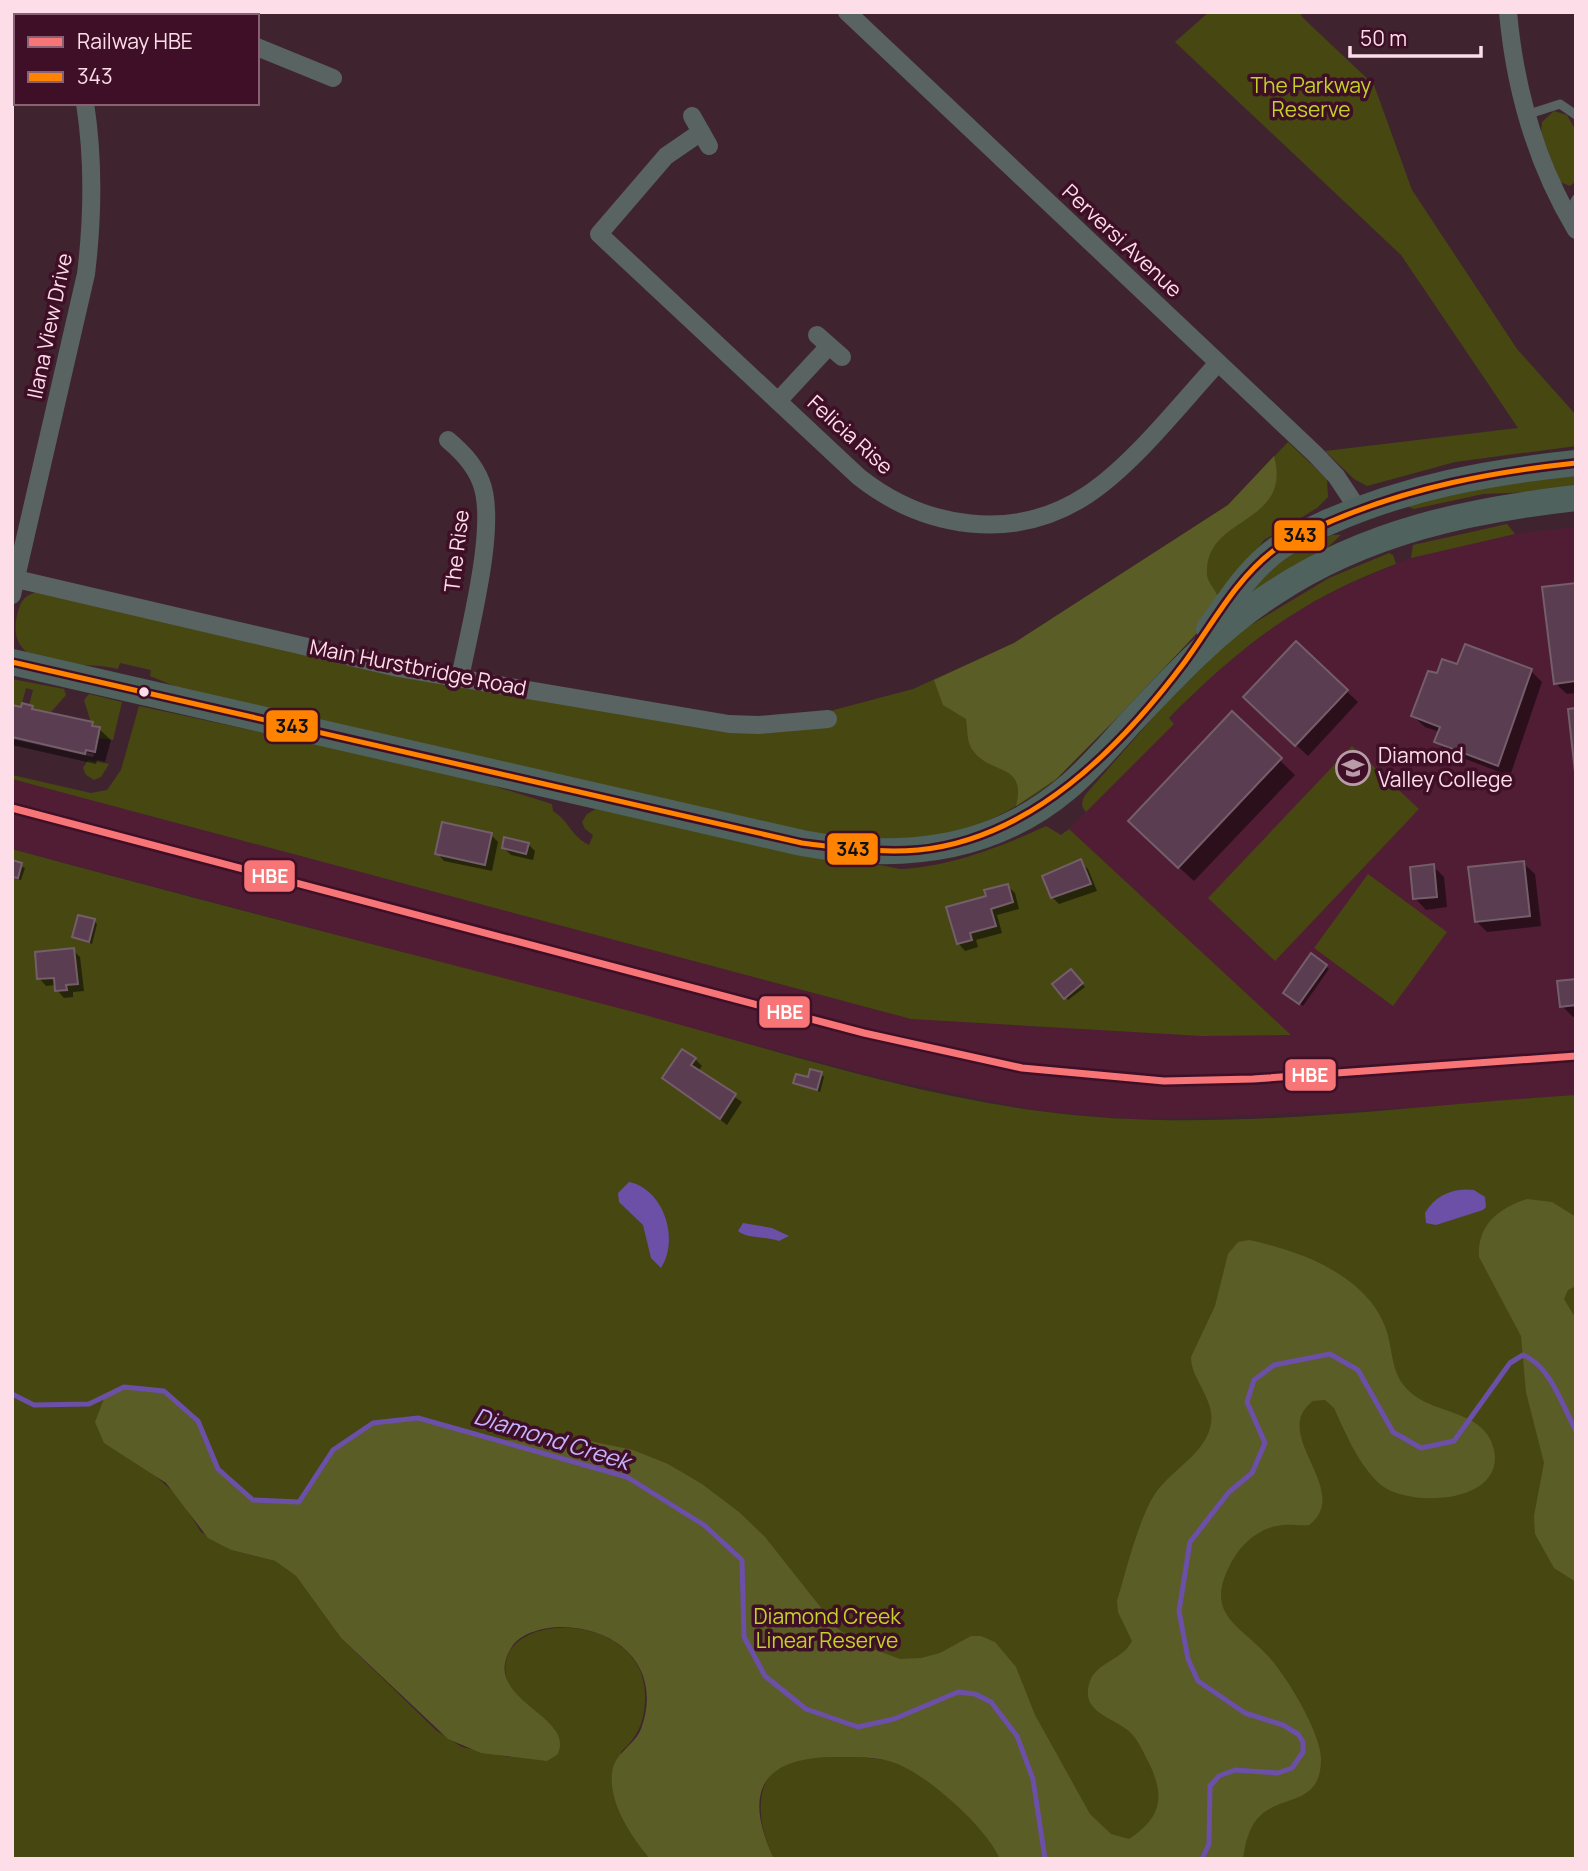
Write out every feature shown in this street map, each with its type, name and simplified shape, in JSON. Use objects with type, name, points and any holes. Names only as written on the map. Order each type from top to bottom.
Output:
[{"type":"main road","points":[[1172,678],[1266,557],[1305,533],[1358,509],[1429,486],[1473,476],[1576,463]]},
{"type":"main road","points":[[12,662],[802,843],[897,853],[956,844],[1029,814],[1067,789],[1172,678],[1234,622],[1275,592],[1377,540],[1454,516],[1576,498]]},
{"type":"main road","points":[[1358,509],[1377,540]]},
{"type":"street","name":"Perversi Avenue","points":[[847,12],[1328,467],[1358,509]]},
{"type":"street","points":[[1507,12],[1515,71],[1527,115],[1545,171],[1571,223]]},
{"type":"street","points":[[259,48],[332,78]]},
{"type":"street","name":"Ilana View Drive","points":[[14,584],[86,274],[93,173],[85,105]]},
{"type":"street","name":"Felicia Rise","points":[[701,131],[666,156],[599,234],[859,477],[889,499],[949,522],[990,525],[1034,519],[1086,495],[1118,470],[1218,363]]},
{"type":"street","points":[[778,401],[829,346]]},
{"type":"street","name":"The Rise","points":[[448,440],[476,471],[486,505],[484,541],[460,678]]},
{"type":"street","name":"Main Hurstbridge Road","points":[[14,584],[376,663],[729,724],[828,719]]},
{"type":"lane","points":[[1527,115],[1560,104],[1569,107],[1576,115]]},
{"type":"lane","points":[[1571,223],[1576,199]]},
{"type":"shaded area","name":"Diamond Valley College","points":[[1576,527],[1576,1095],[1413,1108],[1195,1118],[1132,1119],[1039,1111],[880,1078],[12,849],[12,779],[911,1019],[1202,1036],[1290,1035],[1069,829],[1174,724],[1169,719],[1215,671],[1286,617],[1344,586],[1411,558],[1495,536]]},
{"type":"shaded area","points":[[629,1182],[651,1194],[665,1217],[669,1244],[667,1257],[661,1268],[651,1258],[643,1225],[619,1202],[618,1193]]},
{"type":"shaded area","points":[[1474,1190],[1485,1197],[1486,1207],[1483,1210],[1436,1225],[1426,1223],[1425,1213],[1434,1201],[1452,1191]]},
{"type":"shaded area","points":[[743,1223],[772,1228],[789,1236],[779,1241],[742,1234],[738,1231]]},
{"type":"green space","name":"The Parkway Reserve","points":[[1209,12],[1302,12],[1301,16],[1374,85],[1412,190],[1517,349],[1576,415],[1576,446],[1455,462],[1367,486],[1354,479],[1325,451],[1518,428],[1401,255],[1175,42]]},
{"type":"green space","points":[[1554,111],[1567,115],[1576,131],[1576,181],[1570,186],[1560,182],[1541,133],[1542,122]]},
{"type":"green space","points":[[1288,442],[1327,479],[1328,497],[1317,508],[1264,540],[1188,643],[1056,780],[993,818],[942,836],[842,840],[184,690],[150,676],[151,670],[120,663],[118,669],[50,661],[34,656],[22,648],[16,634],[17,615],[21,604],[25,598],[36,592],[729,730],[830,711],[913,689],[1014,643],[1228,505]]},
{"type":"green space","points":[[1274,456],[1276,479],[1271,496],[1260,509],[1219,541],[1210,555],[1207,577],[1218,598],[1198,632],[1056,779],[1016,806],[1017,783],[1012,776],[981,759],[974,752],[968,741],[966,719],[943,705],[934,680],[1014,643],[1228,505]]},
{"type":"green space","points":[[1576,472],[1576,490],[1483,494],[1414,509],[1406,506],[1409,501]]},
{"type":"green space","points":[[1507,524],[1515,534],[1411,558],[1413,545]]},
{"type":"green space","points":[[1332,535],[1341,535],[1317,557],[1229,613],[1277,560]]},
{"type":"green space","points":[[1389,553],[1393,555],[1396,564],[1301,609],[1221,669],[1169,718],[1174,724],[1086,812],[1082,803],[1086,794],[1207,656],[1241,631],[1329,578]]},
{"type":"green space","points":[[12,679],[64,689],[66,695],[51,712],[32,709],[29,705],[33,690],[26,688],[21,707],[12,705]]},
{"type":"green space","points":[[89,694],[122,702],[113,740],[98,738],[100,728],[92,726],[84,700]]},
{"type":"green space","points":[[139,706],[459,775],[552,804],[553,811],[589,845],[593,835],[585,829],[582,822],[587,814],[596,809],[900,869],[956,860],[1046,826],[1061,835],[1069,829],[1291,1035],[1202,1036],[911,1019],[12,779],[12,775],[91,793],[107,790],[121,770]]},
{"type":"green space","points":[[1352,746],[1419,809],[1275,961],[1208,898]]},
{"type":"green space","points":[[88,760],[109,764],[101,777],[94,780],[86,775],[83,768]]},
{"type":"green space","name":"Diamond Creek Linear Reserve","points":[[12,849],[641,1014],[888,1082],[1039,1111],[1106,1118],[1240,1119],[1576,1095],[1576,1859],[774,1859],[763,1830],[761,1800],[766,1781],[777,1769],[810,1756],[885,1760],[333,1450],[299,1502],[253,1500],[218,1469],[198,1421],[150,1471],[179,1497],[201,1532],[231,1550],[275,1561],[296,1576],[341,1638],[437,1731],[462,1747],[509,1757],[555,1729],[521,1701],[507,1680],[507,1656],[521,1639],[543,1630],[571,1628],[599,1634],[623,1648],[640,1670],[645,1701],[639,1730],[621,1752],[624,1821],[650,1859],[12,1859]]},
{"type":"green space","points":[[1368,874],[1447,932],[1393,1006],[1314,948]]},
{"type":"green space","points":[[1527,1199],[1552,1202],[1576,1217],[1576,1286],[1568,1290],[1564,1299],[1576,1319],[1576,1582],[1554,1568],[1535,1534],[1534,1516],[1544,1463],[1526,1392],[1521,1336],[1479,1257],[1482,1236],[1492,1219],[1507,1207]]},
{"type":"green space","name":"Diamond Creek Linear Reserve","points":[[1249,1240],[1310,1259],[1348,1280],[1377,1310],[1386,1329],[1399,1378],[1410,1392],[1481,1427],[1494,1450],[1493,1468],[1485,1481],[1471,1491],[1452,1496],[1412,1497],[1381,1485],[1373,1477],[1354,1449],[1334,1408],[1325,1400],[1313,1401],[1302,1414],[1300,1430],[1322,1496],[1320,1511],[1309,1525],[1274,1526],[1251,1538],[1230,1565],[1221,1596],[1223,1608],[1229,1618],[1268,1656],[1293,1690],[1309,1720],[1319,1748],[1319,1775],[1307,1793],[1266,1811],[1257,1819],[1249,1833],[1243,1859],[1000,1859],[982,1832],[955,1803],[908,1769],[889,1761],[842,1757],[795,1762],[778,1769],[767,1780],[761,1795],[760,1812],[764,1834],[774,1859],[650,1859],[623,1819],[612,1785],[616,1760],[638,1735],[646,1707],[646,1688],[641,1671],[632,1656],[618,1644],[583,1629],[562,1627],[535,1631],[513,1645],[505,1664],[507,1680],[516,1693],[554,1729],[560,1741],[557,1755],[547,1761],[481,1753],[448,1739],[341,1638],[296,1576],[275,1561],[231,1550],[208,1538],[166,1483],[104,1443],[95,1422],[105,1396],[124,1387],[164,1391],[198,1421],[218,1469],[253,1500],[299,1502],[333,1450],[373,1423],[418,1418],[497,1440],[590,1441],[633,1450],[668,1464],[702,1484],[739,1512],[765,1537],[837,1628],[857,1643],[900,1659],[921,1658],[940,1653],[971,1636],[981,1636],[995,1642],[1016,1667],[1035,1715],[1090,1814],[1111,1834],[1129,1839],[1149,1822],[1154,1814],[1158,1804],[1157,1784],[1136,1739],[1126,1728],[1104,1716],[1092,1705],[1088,1698],[1090,1680],[1132,1641],[1118,1612],[1117,1601],[1133,1545],[1149,1504],[1161,1486],[1201,1446],[1210,1428],[1208,1400],[1195,1374],[1191,1357],[1215,1306],[1228,1254],[1238,1242]]},
{"type":"building","points":[[1576,583],[1576,681],[1554,684],[1542,587]]},
{"type":"building","points":[[1296,641],[1348,690],[1295,746],[1243,697]]},
{"type":"building","points":[[1465,644],[1532,669],[1498,766],[1434,742],[1440,727],[1411,716],[1428,671],[1437,673],[1442,659],[1457,664]]},
{"type":"building","points":[[22,703],[33,706],[32,709],[93,722],[92,726],[100,727],[95,752],[86,750],[85,754],[12,737],[12,705],[21,707]]},
{"type":"building","points":[[1576,708],[1576,781],[1568,709]]},
{"type":"building","points":[[1232,711],[1282,758],[1178,868],[1128,821]]},
{"type":"building","points":[[442,822],[492,833],[485,865],[435,854]]},
{"type":"building","points":[[504,837],[529,843],[526,854],[502,848]]},
{"type":"building","points":[[1081,859],[1091,884],[1051,898],[1042,876]]},
{"type":"building","points":[[12,860],[22,863],[18,878],[12,877]]},
{"type":"building","points":[[1524,861],[1530,916],[1475,922],[1468,867]]},
{"type":"building","points":[[1434,864],[1437,897],[1413,899],[1410,867]]},
{"type":"building","points":[[1008,884],[1013,902],[991,909],[996,926],[970,933],[972,940],[957,944],[946,907],[986,896],[984,890]]},
{"type":"building","points":[[78,915],[95,919],[89,942],[72,937]]},
{"type":"building","points":[[74,948],[78,984],[66,985],[67,990],[55,991],[54,978],[37,979],[35,952]]},
{"type":"building","points":[[1311,953],[1327,965],[1299,1004],[1283,993]]},
{"type":"building","points":[[1071,969],[1083,983],[1064,999],[1052,984]]},
{"type":"building","points":[[1576,979],[1576,1005],[1560,1007],[1557,981]]},
{"type":"building","points":[[682,1049],[696,1058],[691,1065],[736,1094],[720,1119],[662,1078]]},
{"type":"building","points":[[810,1069],[822,1072],[817,1090],[793,1083],[796,1074],[808,1077]]},
{"type":"waterway","name":"Diamond Creek","points":[[1202,1859],[1209,1844],[1210,1786],[1219,1776],[1235,1770],[1278,1773],[1292,1768],[1303,1752],[1303,1742],[1298,1734],[1283,1725],[1245,1713],[1198,1681],[1188,1659],[1179,1611],[1190,1542],[1229,1492],[1252,1473],[1265,1443],[1247,1402],[1254,1380],[1274,1365],[1330,1354],[1358,1370],[1393,1432],[1421,1448],[1454,1441],[1510,1363],[1523,1355],[1532,1360],[1548,1377],[1576,1431]]},
{"type":"waterway","name":"Diamond Creek","points":[[12,1394],[34,1405],[89,1404],[124,1387],[164,1391],[198,1421],[218,1469],[253,1500],[299,1502],[333,1450],[373,1423],[418,1418],[627,1477],[704,1525],[742,1560],[744,1637],[765,1676],[806,1709],[858,1727],[894,1719],[958,1692],[975,1694],[991,1702],[1017,1736],[1033,1779],[1045,1859]]},
{"type":"rail line","name":"HBE","points":[[12,808],[864,1033],[1022,1068],[1164,1081],[1253,1079],[1576,1056]]},
{"type":"transit line","name":"343","points":[[12,662],[802,843],[874,850],[918,850],[959,842],[998,828],[1035,809],[1069,785],[1101,757],[1159,695],[1247,575],[1287,542],[1363,508],[1393,498],[1483,476],[1576,463]]},
{"type":"place","name":"Diamond Valley College","points":[[1353,768]]}]
